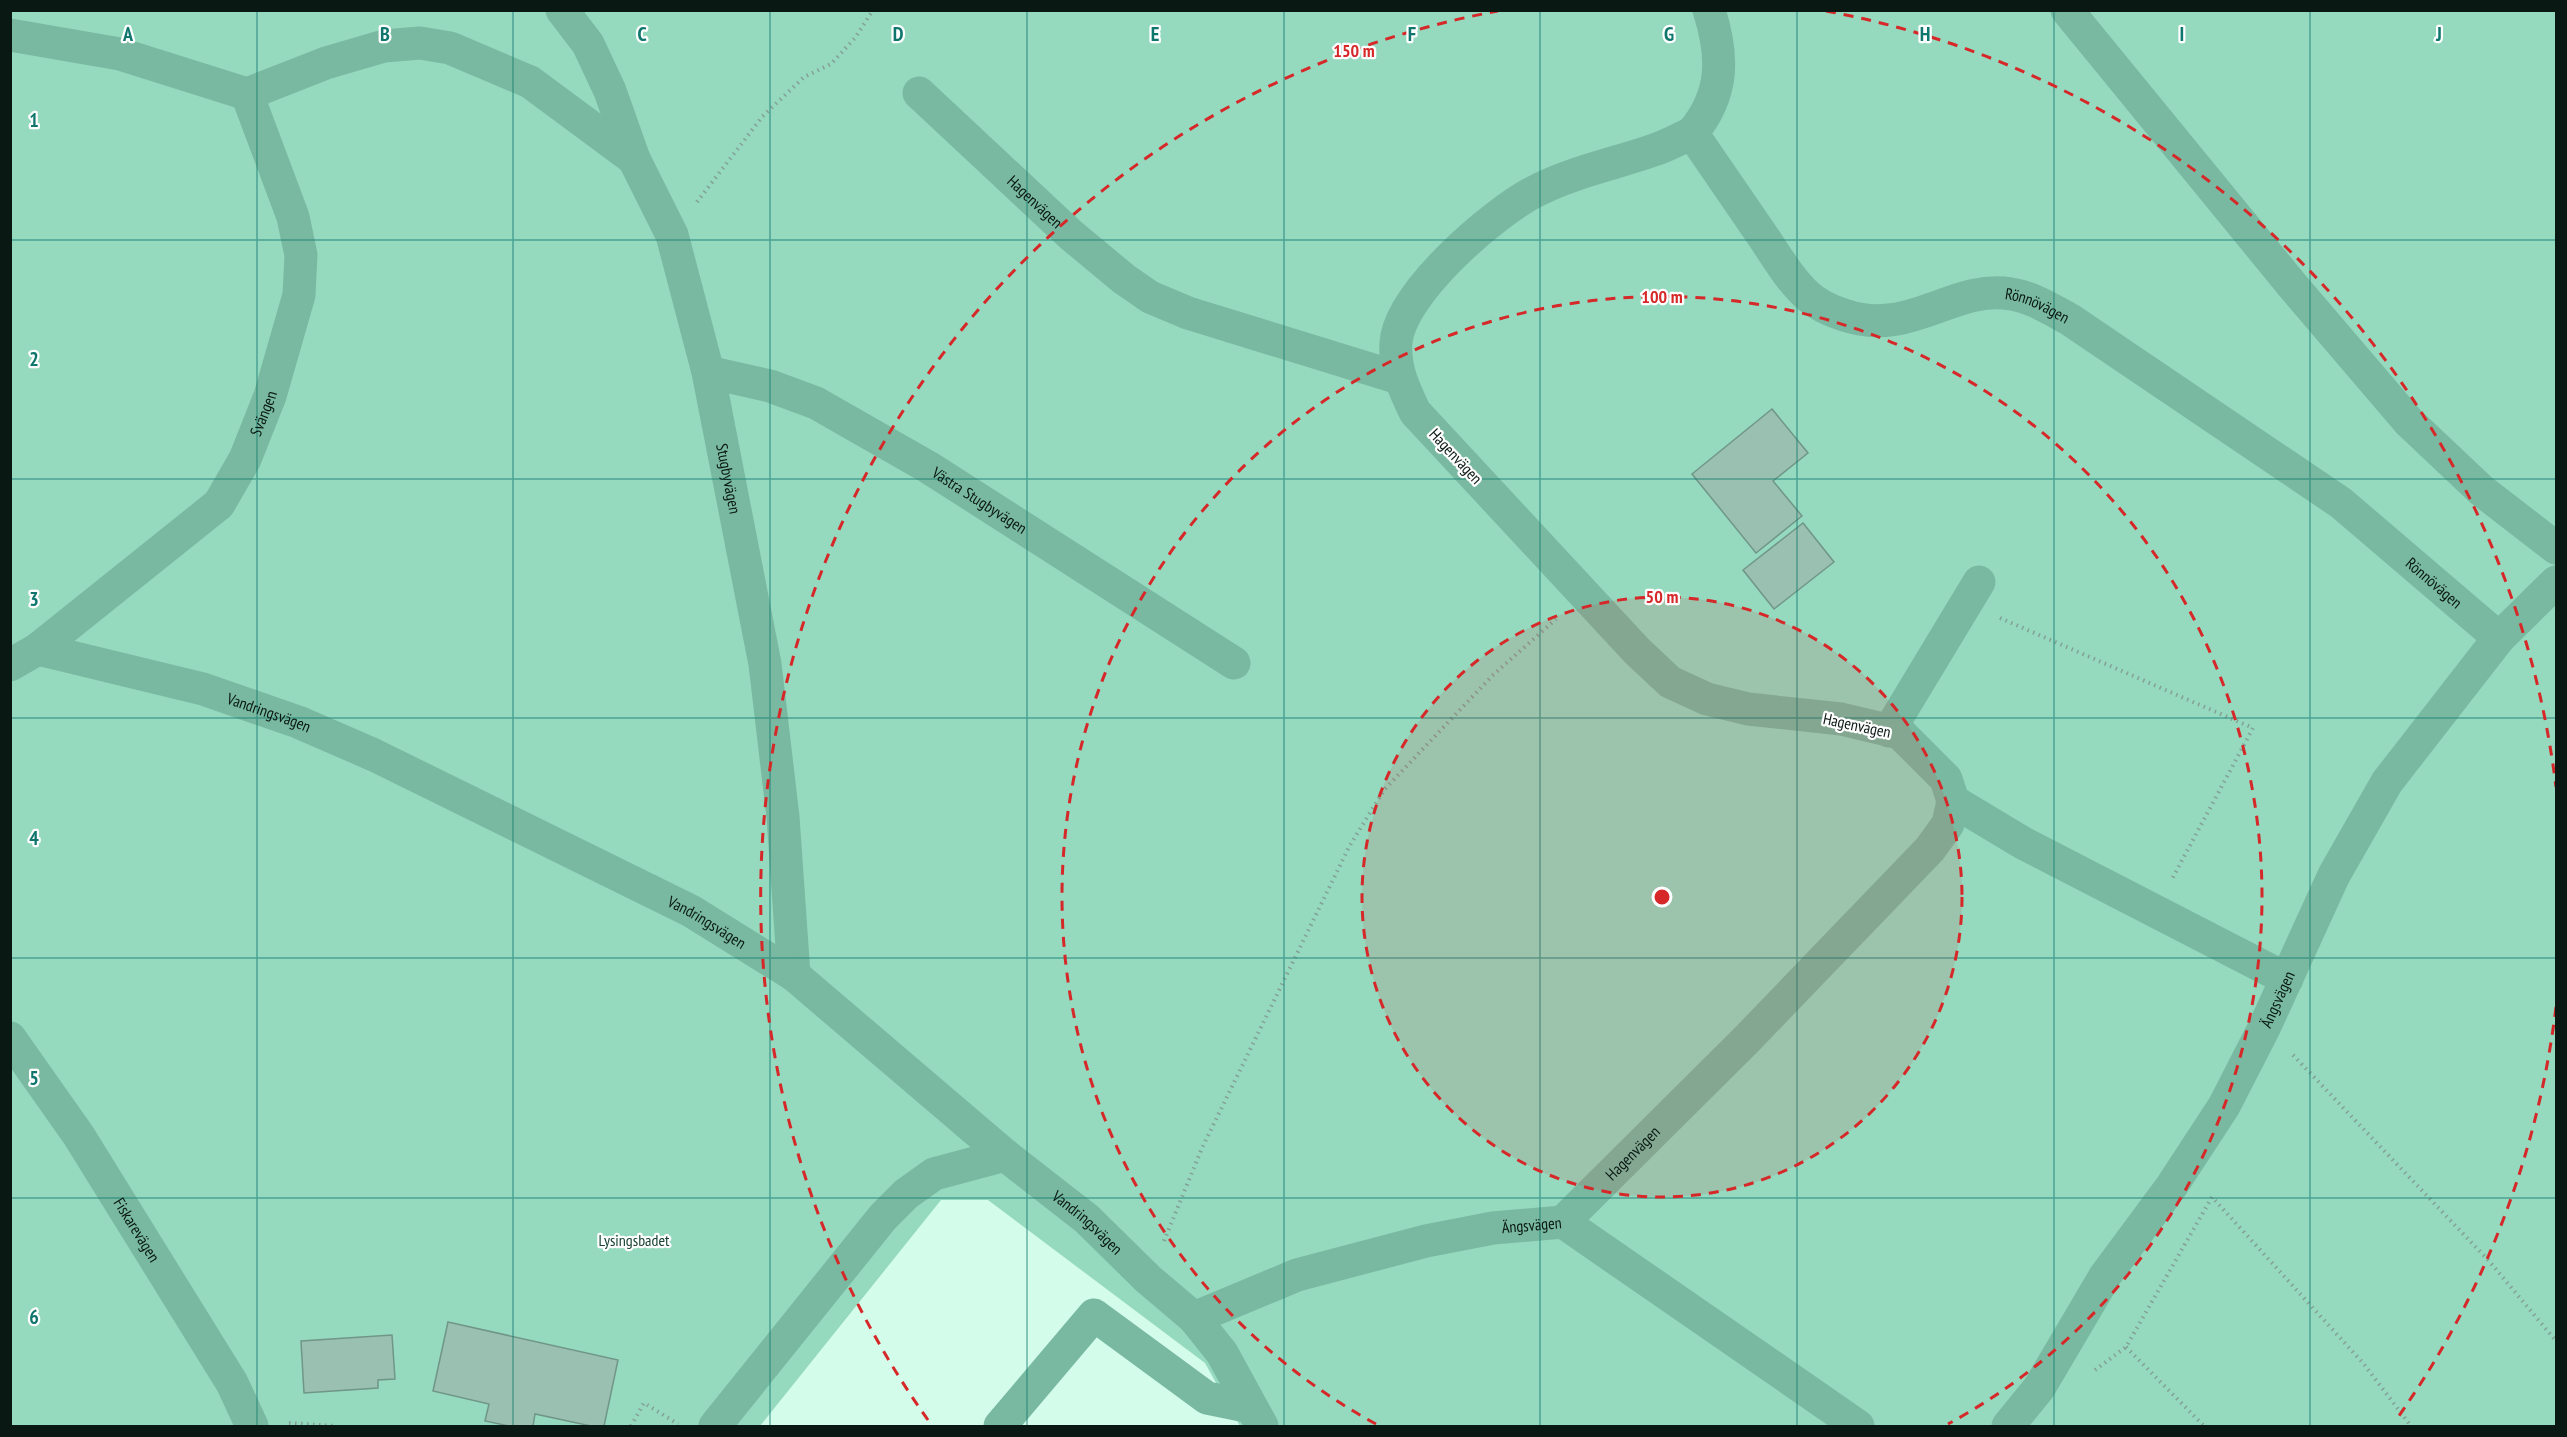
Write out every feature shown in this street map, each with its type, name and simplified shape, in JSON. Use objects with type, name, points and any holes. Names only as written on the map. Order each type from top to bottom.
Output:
[{"type":"lane","name":"Stugbyvägen","points":[[562,10],[588,44],[610,91],[634,159],[672,235],[708,372],[765,664],[783,817],[795,975]]},
{"type":"lane","points":[[1692,133],[1706,117],[1714,97],[1720,67],[1719,39],[1709,10]]},
{"type":"lane","points":[[2067,10],[2292,285],[2409,422],[2481,490],[2556,548]]},
{"type":"lane","points":[[10,35],[120,54],[247,94],[326,63],[384,46],[420,43],[450,48],[530,82],[634,159]]},
{"type":"lane","name":"Hagenvägen","points":[[919,93],[1071,235],[1124,279],[1150,297],[1188,313],[1399,378]]},
{"type":"lane","name":"Svängen","points":[[24,657],[219,504],[246,459],[270,396],[299,295],[301,255],[292,217],[247,94]]},
{"type":"lane","name":"Hagenvägen","points":[[1563,1222],[1748,1038],[1930,849],[1948,824],[1953,801],[1946,779],[1899,734],[1841,719],[1748,709],[1707,699],[1670,682],[1583,594],[1415,412],[1399,378],[1395,343],[1400,319],[1463,244],[1501,212],[1534,192],[1571,176],[1656,150],[1692,133]]},
{"type":"lane","name":"Rönnövägen","points":[[1692,133],[1789,274],[1808,296],[1830,310],[1860,320],[1888,321],[1913,316],[1982,294],[2011,294],[2040,303],[2069,319],[2341,503],[2499,638]]},
{"type":"lane","name":"Västra Stugbyvägen","points":[[708,372],[770,386],[816,404],[928,467],[1234,663]]},
{"type":"lane","name":"Ängsvägen","points":[[2008,1426],[2039,1388],[2105,1276],[2171,1187],[2212,1124],[2265,1026],[2334,875],[2387,782],[2499,638],[2556,582]]},
{"type":"lane","points":[[1889,730],[1971,594]]},
{"type":"lane","name":"Vandringsvägen","points":[[24,657],[202,689],[298,722],[374,755],[691,911],[795,975],[1005,1155],[1087,1219],[1148,1279],[1194,1318],[1222,1353],[1256,1417]]},
{"type":"lane","points":[[1953,801],[2023,843],[2287,979]]},
{"type":"lane","name":"Fiskarevägen","points":[[10,1038],[79,1136],[232,1383],[266,1425]]},
{"type":"lane","points":[[715,1426],[883,1217],[906,1194],[934,1174],[1005,1155]]},
{"type":"lane","name":"Ängsvägen","points":[[1194,1318],[1297,1275],[1426,1241],[1493,1228],[1563,1222],[1858,1426]]},
{"type":"lane","points":[[1000,1426],[1094,1315],[1207,1398],[1256,1417]]},
{"type":"path","points":[[672,235],[762,117],[804,77],[831,64],[855,38],[873,10]]},
{"type":"path","points":[[1148,1279],[1202,1148],[1349,847],[1384,790],[1492,676],[1583,594]]},
{"type":"path","points":[[1971,594],[1988,613],[2253,728],[2172,878],[2173,919]]},
{"type":"path","points":[[2265,1026],[2489,1261],[2556,1341]]},
{"type":"path","points":[[2087,1376],[2126,1347],[2212,1197],[2363,1363],[2411,1426]]},
{"type":"path","points":[[2126,1347],[2204,1426]]},
{"type":"path","points":[[631,1426],[644,1402],[681,1426]]},
{"type":"path","points":[[266,1425],[336,1426]]},
{"type":"green space","name":"Lysingsbadet","points":[[10,11],[2556,11],[2556,1426],[1240,1426],[1205,1363],[988,1200],[941,1200],[760,1426],[11,1426]]},
{"type":"building","points":[[1772,409],[1808,453],[1773,481],[1802,516],[1756,553],[1692,474]]},
{"type":"building","points":[[1803,523],[1834,562],[1774,609],[1743,570]]},
{"type":"building","points":[[448,1322],[618,1360],[604,1426],[591,1426],[535,1414],[533,1426],[509,1426],[485,1421],[489,1404],[433,1391]]},
{"type":"building","points":[[392,1335],[395,1379],[378,1380],[378,1388],[304,1393],[301,1341]]}]
